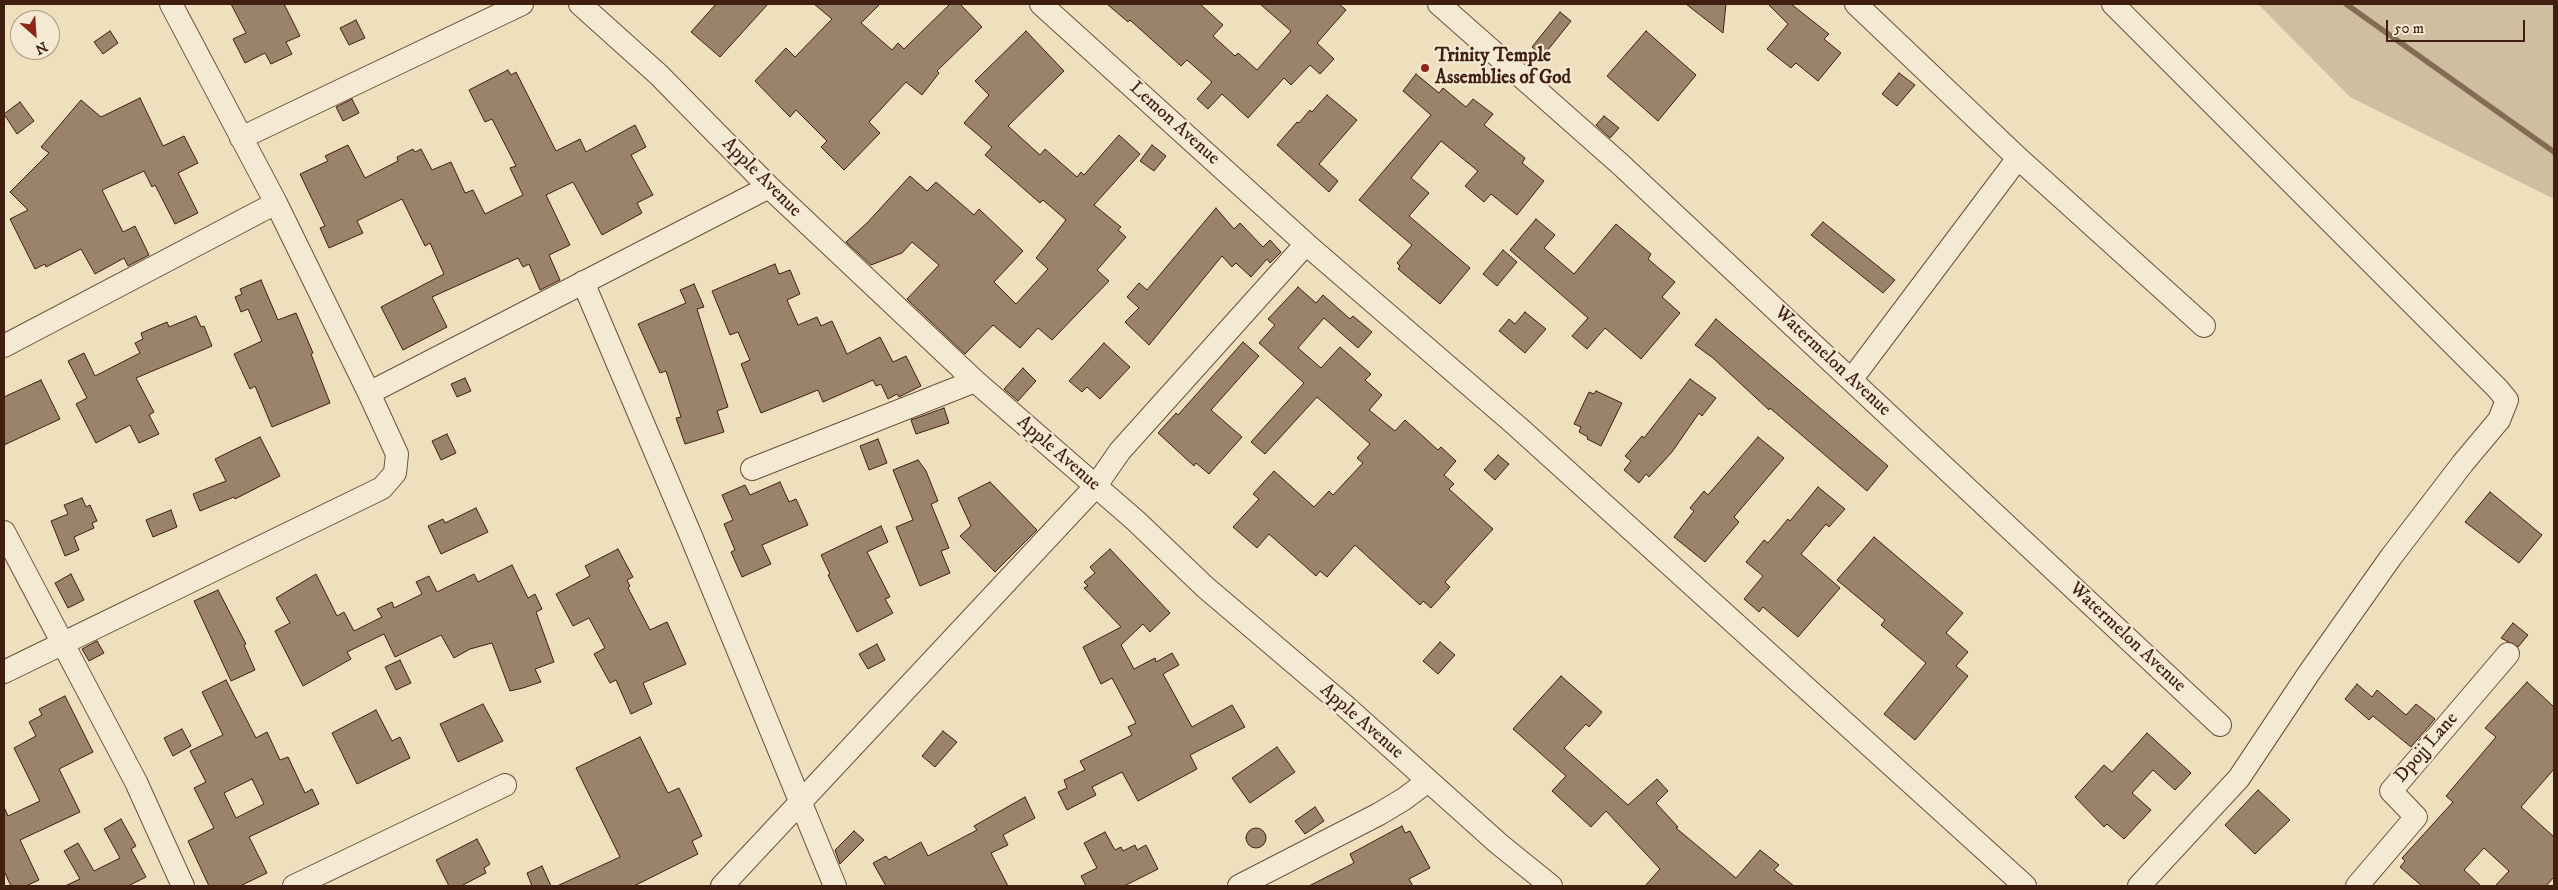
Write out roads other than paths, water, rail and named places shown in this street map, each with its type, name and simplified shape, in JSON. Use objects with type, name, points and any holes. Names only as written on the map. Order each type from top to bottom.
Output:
[{"type":"street","points":[[4,672],[62,642],[382,488],[395,473],[396,454],[369,393],[276,203],[171,4]]},
{"type":"street","points":[[241,138],[522,4]]},
{"type":"street","name":"Apple Avenue","points":[[580,4],[658,74],[769,187],[975,381],[1136,521],[1212,593],[1345,706],[1499,844],[1551,886]]},
{"type":"street","name":"Lemon Avenue","points":[[1041,4],[1306,244],[1518,426],[2025,886]]},
{"type":"street","name":"Watermelon Avenue","points":[[1438,4],[1618,162],[2220,725]]},
{"type":"street","points":[[1856,4],[2018,158],[2204,326]]},
{"type":"street","points":[[2113,4],[2497,388],[2506,400],[2499,420],[2463,463],[2391,557],[2309,672],[2239,778],[2139,886]]},
{"type":"street","points":[[1851,380],[2018,158]]},
{"type":"street","points":[[369,393],[769,187]]},
{"type":"street","points":[[4,346],[276,203]]},
{"type":"street","points":[[722,886],[1095,487],[1120,451],[1306,244]]},
{"type":"street","points":[[583,282],[835,886]]},
{"type":"street","points":[[752,469],[975,381]]},
{"type":"street","points":[[4,532],[136,782],[183,886]]},
{"type":"street","name":"Dpojj Lane","points":[[2357,886],[2416,817],[2391,791],[2508,654]]},
{"type":"street","points":[[1238,886],[1379,814],[1404,799],[1428,781]]},
{"type":"street","points":[[294,886],[505,785]]},
{"type":"waterway","points":[[2346,4],[2554,152]]},
{"type":"place","name":"Trinity Temple Assemblies of God","points":[[1425,68]]}]
